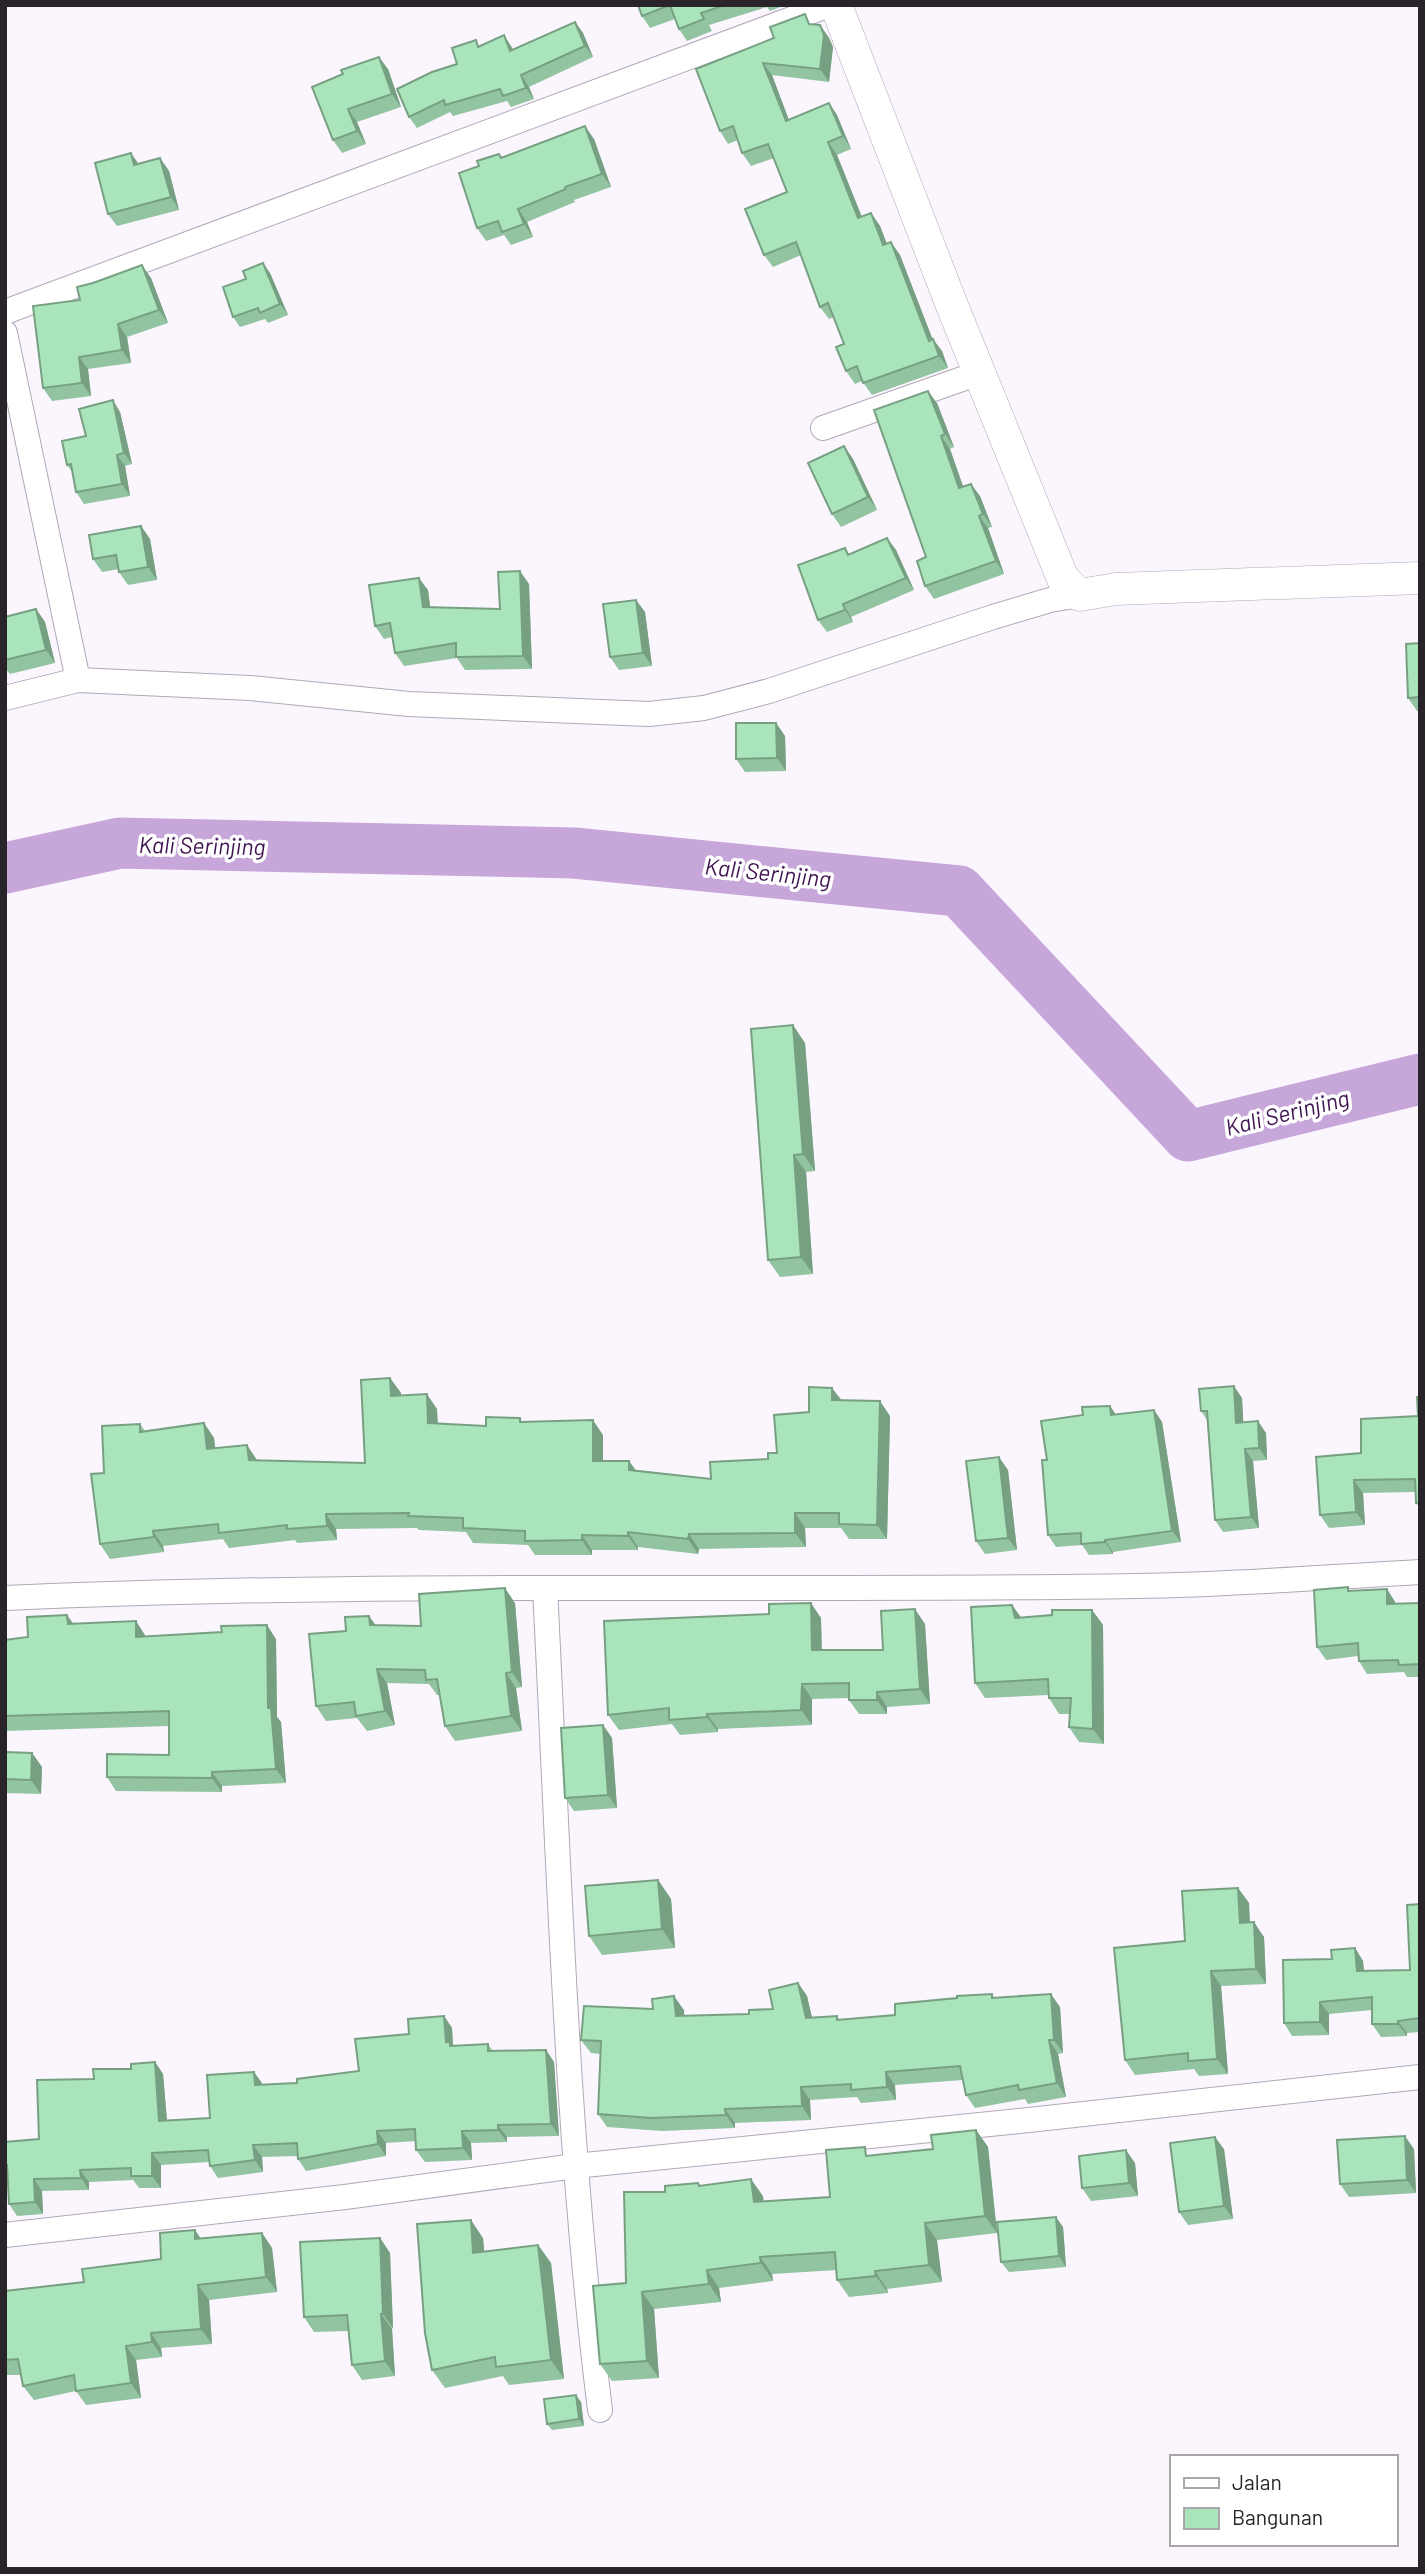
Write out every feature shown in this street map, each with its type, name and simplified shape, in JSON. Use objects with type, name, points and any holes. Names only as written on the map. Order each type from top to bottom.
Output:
[{"type":"street","points":[[5,312],[829,5]]},
{"type":"street","points":[[836,5],[979,373],[1063,579],[1080,595]]},
{"type":"street","points":[[5,333],[78,680]]},
{"type":"street","points":[[823,428],[979,373]]},
{"type":"street","points":[[5,698],[78,680],[250,688],[409,704],[649,714],[704,708],[769,691],[1050,600],[1116,589],[1420,578]]},
{"type":"street","points":[[5,1598],[122,1593],[545,1588],[1139,1586],[1420,1572]]},
{"type":"street","points":[[545,1588],[575,2166],[585,2294],[600,2410]]},
{"type":"street","points":[[5,2235],[345,2197],[575,2166],[1420,2077]]},
{"type":"building","points":[[638,5],[670,5],[642,16]]},
{"type":"building","points":[[670,5],[725,5],[701,13],[704,19],[679,29]]},
{"type":"building","points":[[805,14],[809,24],[820,25],[824,35],[820,69],[763,63],[786,121],[829,103],[843,136],[828,142],[858,218],[871,213],[883,245],[891,242],[929,341],[933,339],[939,356],[863,383],[857,366],[846,371],[836,347],[844,344],[828,303],[820,307],[796,242],[764,255],[745,209],[787,192],[768,144],[742,153],[733,126],[720,131],[696,69],[774,38],[770,27]]},
{"type":"building","points":[[575,22],[585,46],[521,75],[526,88],[503,96],[500,89],[445,105],[444,100],[409,117],[397,89],[432,72],[457,64],[452,48],[476,40],[478,47],[504,35],[510,51]]},
{"type":"building","points":[[379,57],[392,94],[348,109],[357,131],[333,140],[312,87],[343,74],[341,70]]},
{"type":"building","points":[[585,126],[602,174],[565,187],[566,189],[518,209],[524,224],[502,232],[498,221],[477,228],[459,173],[479,166],[477,161],[499,154],[501,158]]},
{"type":"building","points":[[131,153],[134,165],[160,158],[171,197],[108,214],[95,163]]},
{"type":"building","points":[[263,263],[280,304],[260,313],[258,308],[233,317],[223,287],[246,279],[243,271]]},
{"type":"building","points":[[142,265],[159,310],[118,324],[122,350],[79,357],[82,383],[43,388],[33,306],[80,300],[77,287]]},
{"type":"building","points":[[928,391],[945,434],[941,436],[959,488],[971,484],[983,514],[979,516],[996,561],[925,586],[917,561],[926,557],[874,410]]},
{"type":"building","points":[[113,400],[124,453],[117,455],[122,484],[76,492],[71,464],[67,465],[62,441],[86,436],[79,409]]},
{"type":"building","points":[[844,446],[868,497],[832,514],[808,463]]},
{"type":"building","points":[[141,526],[148,567],[119,572],[116,555],[93,559],[89,535]]},
{"type":"building","points":[[887,538],[906,578],[843,604],[845,610],[818,620],[798,565],[845,548],[848,555]]},
{"type":"building","points":[[520,571],[523,656],[456,657],[456,643],[395,653],[390,623],[375,626],[369,585],[419,578],[423,607],[500,609],[498,572]]},
{"type":"building","points":[[636,600],[643,653],[610,657],[603,604]]},
{"type":"building","points":[[36,609],[46,650],[5,660],[5,617]]},
{"type":"building","points":[[1420,643],[1420,697],[1408,698],[1406,644]]},
{"type":"building","points":[[736,723],[776,723],[777,758],[736,759]]},
{"type":"building","points":[[793,1025],[803,1154],[794,1155],[801,1257],[768,1260],[751,1029]]},
{"type":"building","points":[[390,1378],[391,1396],[427,1394],[428,1423],[486,1426],[486,1417],[520,1418],[520,1422],[593,1420],[593,1461],[629,1461],[629,1470],[711,1479],[710,1462],[768,1459],[768,1453],[777,1453],[774,1415],[809,1412],[809,1387],[832,1388],[832,1400],[880,1401],[877,1525],[839,1524],[839,1513],[795,1513],[795,1533],[689,1534],[688,1539],[628,1532],[628,1536],[582,1535],[582,1540],[525,1541],[525,1531],[463,1528],[463,1518],[408,1516],[409,1513],[326,1514],[327,1526],[287,1529],[287,1525],[219,1533],[218,1524],[153,1531],[154,1537],[100,1544],[91,1474],[104,1473],[102,1426],[140,1424],[140,1432],[204,1423],[207,1449],[247,1445],[249,1460],[365,1463],[361,1380]]},
{"type":"building","points":[[1234,1386],[1236,1423],[1258,1421],[1259,1448],[1245,1449],[1251,1517],[1215,1520],[1207,1411],[1201,1411],[1199,1389]]},
{"type":"building","points":[[1417,1397],[1420,1397],[1420,1503],[1416,1503],[1415,1479],[1354,1480],[1356,1512],[1320,1515],[1316,1457],[1361,1453],[1361,1419],[1418,1416]]},
{"type":"building","points":[[1110,1406],[1111,1415],[1154,1410],[1172,1531],[1081,1544],[1081,1533],[1048,1535],[1042,1460],[1047,1460],[1041,1421],[1083,1415],[1082,1407]]},
{"type":"building","points":[[999,1457],[1008,1538],[976,1541],[966,1461]]},
{"type":"building","points":[[1348,1587],[1348,1591],[1387,1589],[1387,1604],[1420,1603],[1420,1664],[1399,1665],[1398,1660],[1359,1661],[1358,1643],[1317,1647],[1314,1590]]},
{"type":"building","points":[[505,1588],[512,1672],[506,1673],[511,1716],[445,1726],[437,1679],[426,1680],[425,1670],[377,1669],[385,1711],[356,1716],[354,1702],[316,1706],[309,1634],[346,1631],[345,1617],[369,1616],[370,1625],[421,1626],[419,1594]]},
{"type":"building","points":[[811,1603],[812,1650],[883,1650],[881,1611],[915,1609],[920,1689],[877,1692],[877,1700],[849,1700],[849,1683],[802,1684],[801,1710],[707,1714],[707,1717],[669,1720],[669,1708],[608,1715],[604,1621],[769,1614],[769,1604]]},
{"type":"building","points":[[1012,1605],[1015,1618],[1052,1615],[1052,1610],[1092,1610],[1093,1729],[1069,1727],[1071,1698],[1049,1698],[1048,1679],[975,1683],[971,1607]]},
{"type":"building","points":[[67,1615],[68,1624],[136,1621],[136,1637],[222,1632],[221,1626],[267,1625],[268,1708],[271,1708],[276,1769],[212,1772],[212,1778],[107,1777],[107,1754],[169,1755],[169,1711],[5,1716],[5,1640],[28,1637],[27,1617]]},
{"type":"building","points":[[603,1725],[608,1795],[565,1798],[561,1728]]},
{"type":"building","points":[[5,1752],[32,1753],[31,1780],[5,1779]]},
{"type":"building","points":[[658,1880],[662,1929],[589,1936],[585,1886]]},
{"type":"building","points":[[1238,1888],[1240,1923],[1254,1922],[1256,1969],[1211,1971],[1217,2059],[1188,2061],[1188,2053],[1125,2060],[1114,1948],[1185,1941],[1182,1891]]},
{"type":"building","points":[[1420,1904],[1420,2018],[1398,2021],[1398,2024],[1372,2024],[1372,1997],[1320,2002],[1320,2022],[1284,2023],[1283,1960],[1332,1959],[1331,1950],[1355,1948],[1357,1971],[1410,1970],[1407,1905]]},
{"type":"building","points":[[798,1983],[806,2018],[837,2016],[837,2020],[895,2015],[895,2004],[957,1996],[992,1994],[992,1998],[1051,1994],[1054,2040],[1049,2040],[1057,2083],[1019,2090],[1018,2085],[966,2095],[960,2066],[886,2072],[887,2087],[851,2090],[851,2084],[801,2087],[802,2106],[725,2109],[726,2115],[652,2118],[598,2114],[601,2041],[581,2040],[584,2006],[653,2009],[652,1999],[674,1996],[676,2016],[749,2014],[749,2010],[773,2009],[769,1990]]},
{"type":"building","points":[[444,2016],[446,2042],[450,2042],[450,2046],[488,2044],[488,2051],[546,2050],[551,2124],[498,2125],[498,2130],[462,2131],[463,2148],[416,2150],[415,2129],[377,2131],[378,2144],[298,2159],[297,2143],[253,2145],[255,2160],[210,2166],[208,2150],[152,2153],[152,2176],[131,2176],[131,2168],[80,2170],[81,2178],[34,2179],[35,2202],[9,2204],[5,2142],[39,2139],[37,2080],[94,2079],[93,2069],[131,2069],[131,2064],[155,2062],[159,2121],[210,2118],[207,2075],[254,2072],[255,2085],[297,2083],[297,2079],[359,2071],[355,2039],[409,2034],[408,2019]]},
{"type":"building","points":[[976,2130],[985,2216],[925,2223],[929,2265],[875,2271],[876,2276],[837,2280],[835,2252],[760,2257],[761,2263],[707,2270],[709,2284],[642,2292],[647,2361],[600,2364],[593,2286],[626,2283],[624,2192],[665,2192],[665,2186],[698,2183],[699,2186],[751,2179],[754,2202],[830,2197],[826,2150],[865,2147],[866,2156],[933,2149],[931,2135]]},
{"type":"building","points":[[1405,2136],[1407,2180],[1340,2184],[1337,2140]]},
{"type":"building","points":[[1215,2137],[1224,2206],[1179,2212],[1170,2143]]},
{"type":"building","points":[[1126,2150],[1129,2183],[1082,2188],[1079,2156]]},
{"type":"building","points":[[1056,2217],[1059,2256],[1001,2262],[997,2222]]},
{"type":"building","points":[[471,2220],[473,2253],[538,2245],[551,2360],[496,2367],[495,2357],[432,2370],[425,2333],[417,2224]]},
{"type":"building","points":[[195,2230],[195,2239],[262,2233],[266,2277],[198,2285],[201,2329],[151,2333],[152,2342],[126,2346],[131,2383],[76,2391],[74,2375],[23,2386],[18,2359],[5,2360],[5,2291],[84,2282],[82,2269],[161,2259],[160,2233]]},
{"type":"building","points":[[380,2238],[385,2361],[352,2365],[347,2315],[304,2317],[300,2242]]},
{"type":"building","points":[[576,2395],[579,2419],[547,2424],[544,2399]]},
{"type":"waterway","name":"Kali Serinjing","points":[[5,868],[120,843],[574,853],[959,891],[1188,1136],[1420,1079]]}]
